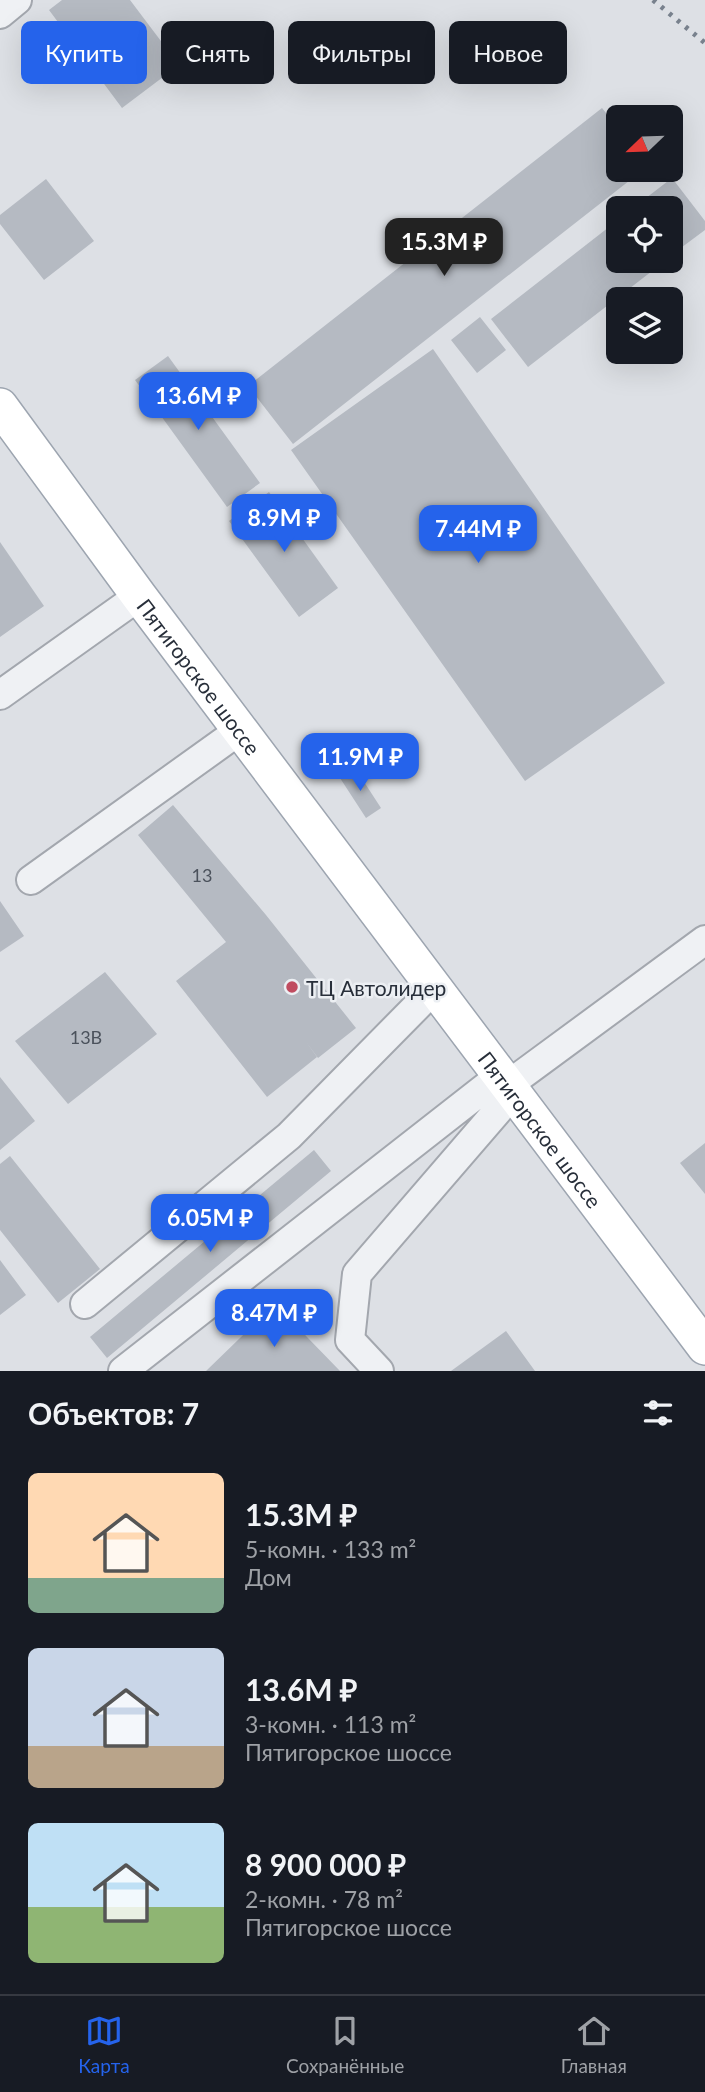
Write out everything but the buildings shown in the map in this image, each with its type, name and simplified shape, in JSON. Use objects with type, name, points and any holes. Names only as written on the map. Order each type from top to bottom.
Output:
[{"type":"main road","name":"Пятигорское шоссе","points":[[0,407],[139,596],[705,1347]]},
{"type":"lane","points":[[0,14],[17,0]]},
{"type":"lane","points":[[0,695],[139,596]]},
{"type":"lane","points":[[32,880],[240,730]]},
{"type":"lane","points":[[123,1371],[705,940]]},
{"type":"lane","points":[[85,1304],[289,1136],[435,988]]},
{"type":"lane","points":[[379,1371],[350,1340],[357,1274],[507,1085]]},
{"type":"railway","points":[[653,0],[705,43]]},
{"type":"place","name":"ТЦ Автолидер","points":[[292,987]]}]
